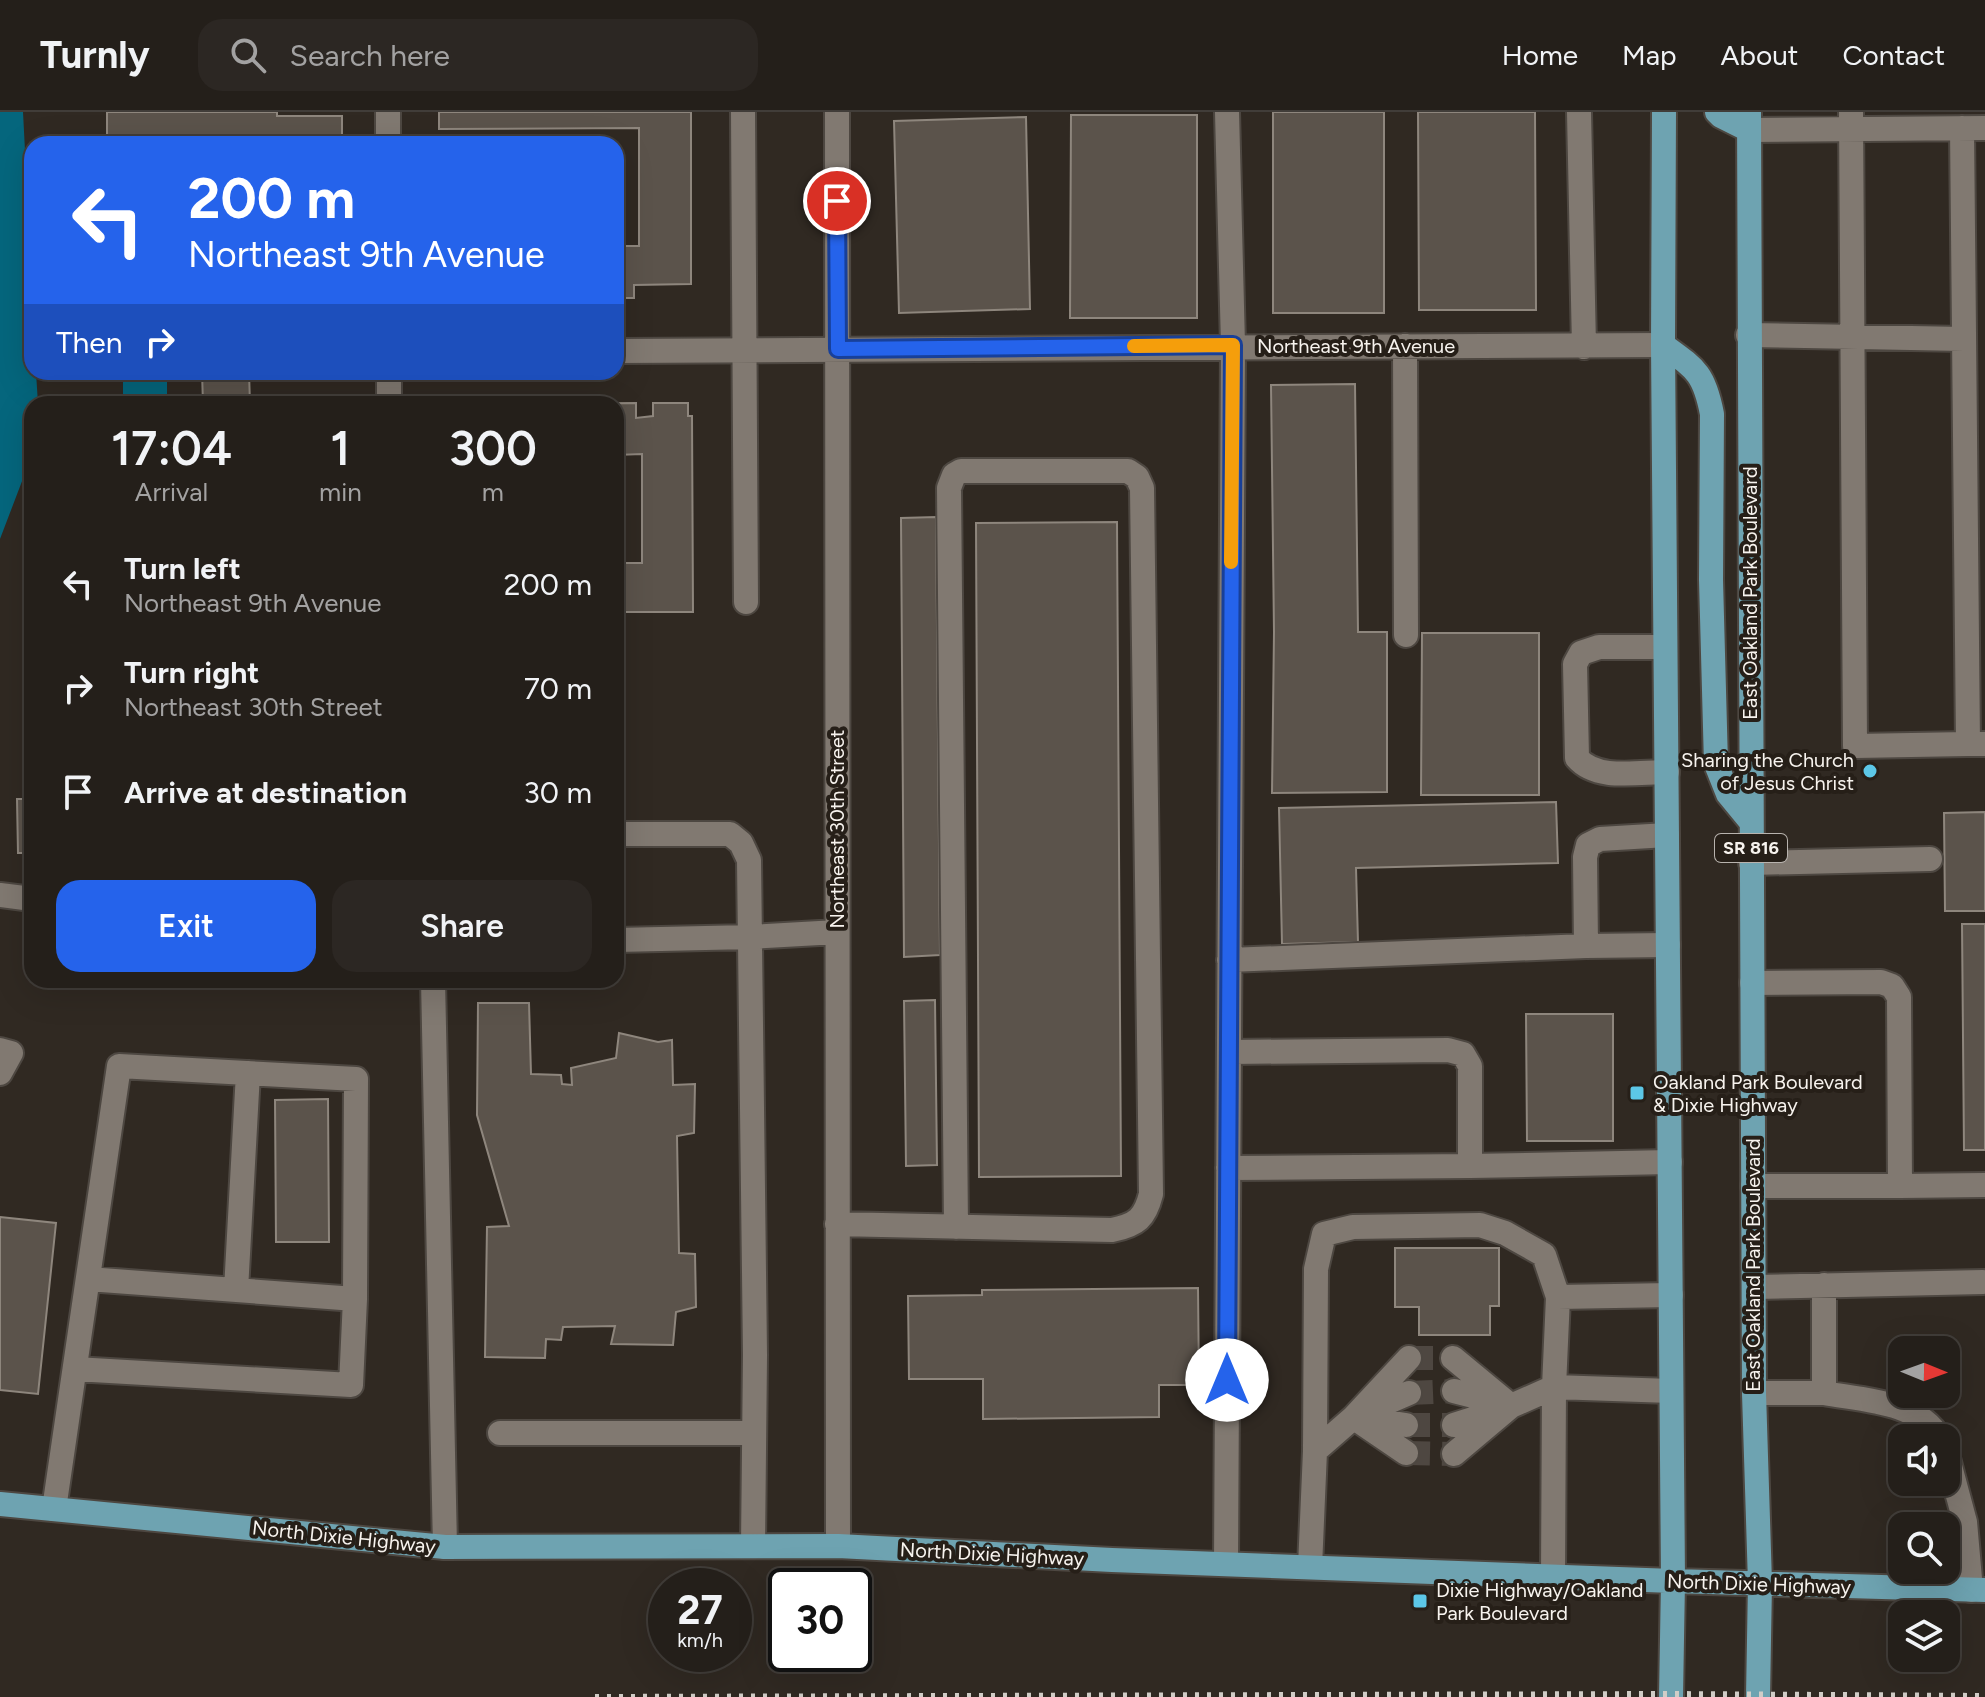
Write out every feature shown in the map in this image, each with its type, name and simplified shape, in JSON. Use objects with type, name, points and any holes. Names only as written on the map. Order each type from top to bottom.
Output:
[{"type":"main road","points":[[1664,112],[1663,345],[1673,1581],[1671,1697]]},
{"type":"main road","points":[[1717,112],[1721,116],[1749,121]]},
{"type":"main road","name":"East Oakland Park Boulevard","points":[[1749,121],[1754,1393],[1760,1583],[1758,1697]]},
{"type":"main road","points":[[1663,345],[1698,372],[1707,388],[1712,414],[1711,580],[1716,764],[1728,794],[1751,822]]},
{"type":"main road","name":"North Dixie Highway","points":[[0,1504],[445,1547],[838,1546],[1553,1577],[1978,1590]]},
{"type":"street","points":[[388,112],[388,136]]},
{"type":"street","points":[[743,112],[746,602]]},
{"type":"street","name":"Northeast 30th Street","points":[[837,112],[838,1546]]},
{"type":"street","points":[[1226,1564],[1233,345],[1227,112]]},
{"type":"street","points":[[1579,112],[1584,347]]},
{"type":"street","points":[[1749,121],[1851,120],[1973,128],[1964,339],[1976,744],[1855,746],[1851,120]]},
{"type":"street","points":[[1748,335],[1964,339]]},
{"type":"street","name":"Northeast 9th Avenue","points":[[624,351],[1233,345],[1663,345]]},
{"type":"street","points":[[1405,346],[1406,635]]},
{"type":"street","points":[[837,1224],[956,1227],[1112,1230],[1139,1221],[1149,1202],[1142,488],[1137,477],[1128,471],[961,471],[954,475],[949,488],[956,1227]]},
{"type":"street","points":[[1665,647],[1599,647],[1581,653],[1575,664],[1577,758],[1596,772],[1667,772]]},
{"type":"street","points":[[624,834],[730,834],[741,843],[749,860],[755,1340],[753,1546]]},
{"type":"street","points":[[1586,946],[1585,857],[1588,845],[1600,839],[1667,835]]},
{"type":"street","points":[[1751,863],[1930,859]]},
{"type":"street","points":[[0,895],[24,898]]},
{"type":"street","points":[[624,940],[837,932]]},
{"type":"street","points":[[1229,960],[1668,945]]},
{"type":"street","points":[[1752,983],[1881,982],[1892,986],[1899,997],[1900,1186]]},
{"type":"street","points":[[433,988],[445,1547]]},
{"type":"street","points":[[0,1050],[11,1053],[0,1073]]},
{"type":"street","points":[[1229,1052],[1448,1050],[1463,1054],[1470,1066],[1470,1166]]},
{"type":"street","points":[[54,1509],[119,1066],[356,1079],[355,1299],[351,1385],[75,1369]]},
{"type":"street","points":[[236,1290],[248,1073]]},
{"type":"street","points":[[1228,1168],[1670,1162]]},
{"type":"street","points":[[1753,1186],[1985,1185]]},
{"type":"street","points":[[1310,1567],[1315,1451],[1316,1269],[1324,1234],[1353,1227],[1480,1225],[1505,1233],[1544,1255],[1558,1297],[1553,1577]]},
{"type":"street","points":[[88,1279],[355,1299]]},
{"type":"street","points":[[1754,1287],[1983,1282]]},
{"type":"street","points":[[1824,1285],[1824,1393]]},
{"type":"street","points":[[1558,1297],[1671,1295]]},
{"type":"street","points":[[1315,1451],[1354,1417],[1409,1358]]},
{"type":"street","points":[[1453,1358],[1511,1406]]},
{"type":"street","points":[[1454,1425],[1511,1406],[1554,1387],[1671,1391]]},
{"type":"street","points":[[1454,1391],[1511,1406]]},
{"type":"street","points":[[1354,1417],[1409,1393]]},
{"type":"street","points":[[1754,1393],[1824,1393],[1899,1408],[1929,1424]]},
{"type":"street","points":[[1454,1454],[1511,1406]]},
{"type":"street","points":[[1354,1417],[1406,1425]]},
{"type":"street","points":[[1354,1417],[1406,1453]]},
{"type":"street","points":[[500,1433],[752,1433]]},
{"type":"street","points":[[1958,1496],[1978,1590]]},
{"type":"water","points":[[0,112],[23,112],[24,380],[36,380],[38,396],[24,396],[24,476],[0,539]]},
{"type":"water","points":[[123,380],[167,380],[167,396],[123,396]]},
{"type":"building","points":[[107,112],[277,112],[277,116],[342,116],[342,136],[107,136]]},
{"type":"building","points":[[439,112],[691,112],[691,284],[634,285],[634,298],[624,298],[624,246],[639,246],[639,128],[439,129]]},
{"type":"building","points":[[1273,112],[1384,112],[1384,313],[1273,313]]},
{"type":"building","points":[[1418,112],[1535,112],[1536,310],[1419,310]]},
{"type":"building","points":[[1071,115],[1197,115],[1197,318],[1070,318]]},
{"type":"building","points":[[1026,117],[1030,309],[899,313],[894,121]]},
{"type":"building","points":[[202,380],[249,380],[250,396],[203,396]]},
{"type":"building","points":[[1355,384],[1358,632],[1387,632],[1387,792],[1272,793],[1271,385]]},
{"type":"building","points":[[624,403],[636,403],[636,418],[653,416],[653,403],[688,403],[688,416],[692,416],[693,612],[624,612],[624,563],[642,563],[642,454],[624,455]]},
{"type":"building","points":[[936,517],[940,955],[904,957],[901,518]]},
{"type":"building","points":[[1117,522],[1121,1176],[979,1177],[976,523]]},
{"type":"building","points":[[1422,633],[1539,633],[1539,795],[1421,795]]},
{"type":"building","points":[[17,799],[24,799],[24,853],[18,853]]},
{"type":"building","points":[[1556,802],[1558,863],[1356,868],[1358,942],[1282,944],[1279,808]]},
{"type":"building","points":[[1985,812],[1985,911],[1945,911],[1944,813]]},
{"type":"building","points":[[1962,924],[1985,924],[1985,1150],[1964,1150]]},
{"type":"building","points":[[935,1000],[937,1165],[906,1166],[904,1001]]},
{"type":"building","points":[[478,1003],[529,1003],[531,1074],[561,1075],[562,1084],[572,1085],[571,1068],[616,1058],[619,1033],[658,1042],[672,1040],[673,1085],[695,1084],[694,1133],[677,1136],[679,1253],[695,1254],[696,1307],[676,1312],[673,1345],[611,1344],[615,1326],[563,1327],[561,1340],[546,1339],[545,1358],[485,1357],[487,1227],[509,1226],[477,1115]]},
{"type":"building","points":[[1526,1014],[1613,1014],[1613,1141],[1527,1141]]},
{"type":"building","points":[[328,1099],[329,1242],[276,1242],[275,1100]]},
{"type":"building","points":[[0,1217],[56,1223],[38,1394],[0,1390]]},
{"type":"building","points":[[1395,1248],[1499,1248],[1499,1306],[1490,1306],[1490,1335],[1419,1335],[1419,1307],[1395,1307]]},
{"type":"building","points":[[1198,1288],[1199,1385],[1159,1385],[1159,1417],[983,1419],[983,1379],[909,1379],[908,1296],[982,1295],[982,1290]]},
{"type":"tunnel","points":[[1409,1358],[1453,1358]]},
{"type":"tunnel","points":[[1409,1393],[1454,1391]]},
{"type":"tunnel","points":[[1406,1425],[1454,1425]]},
{"type":"tunnel","points":[[1406,1453],[1454,1454]]},
{"type":"railway","points":[[595,1697],[1985,1696]]},
{"type":"slow traffic","points":[[1134,346],[1233,345],[1231,562]]},
{"type":"place","name":"Sharing the Church of Jesus Christ","points":[[1870,771]]},
{"type":"place","name":"Oakland Park Boulevard & Dixie Highway","points":[[1637,1093]]},
{"type":"place","name":"Dixie Highway/Oakland Park Boulevard","points":[[1420,1601]]},
{"type":"route","points":[[837,201],[838,349],[1233,345],[1227,1380]]}]
